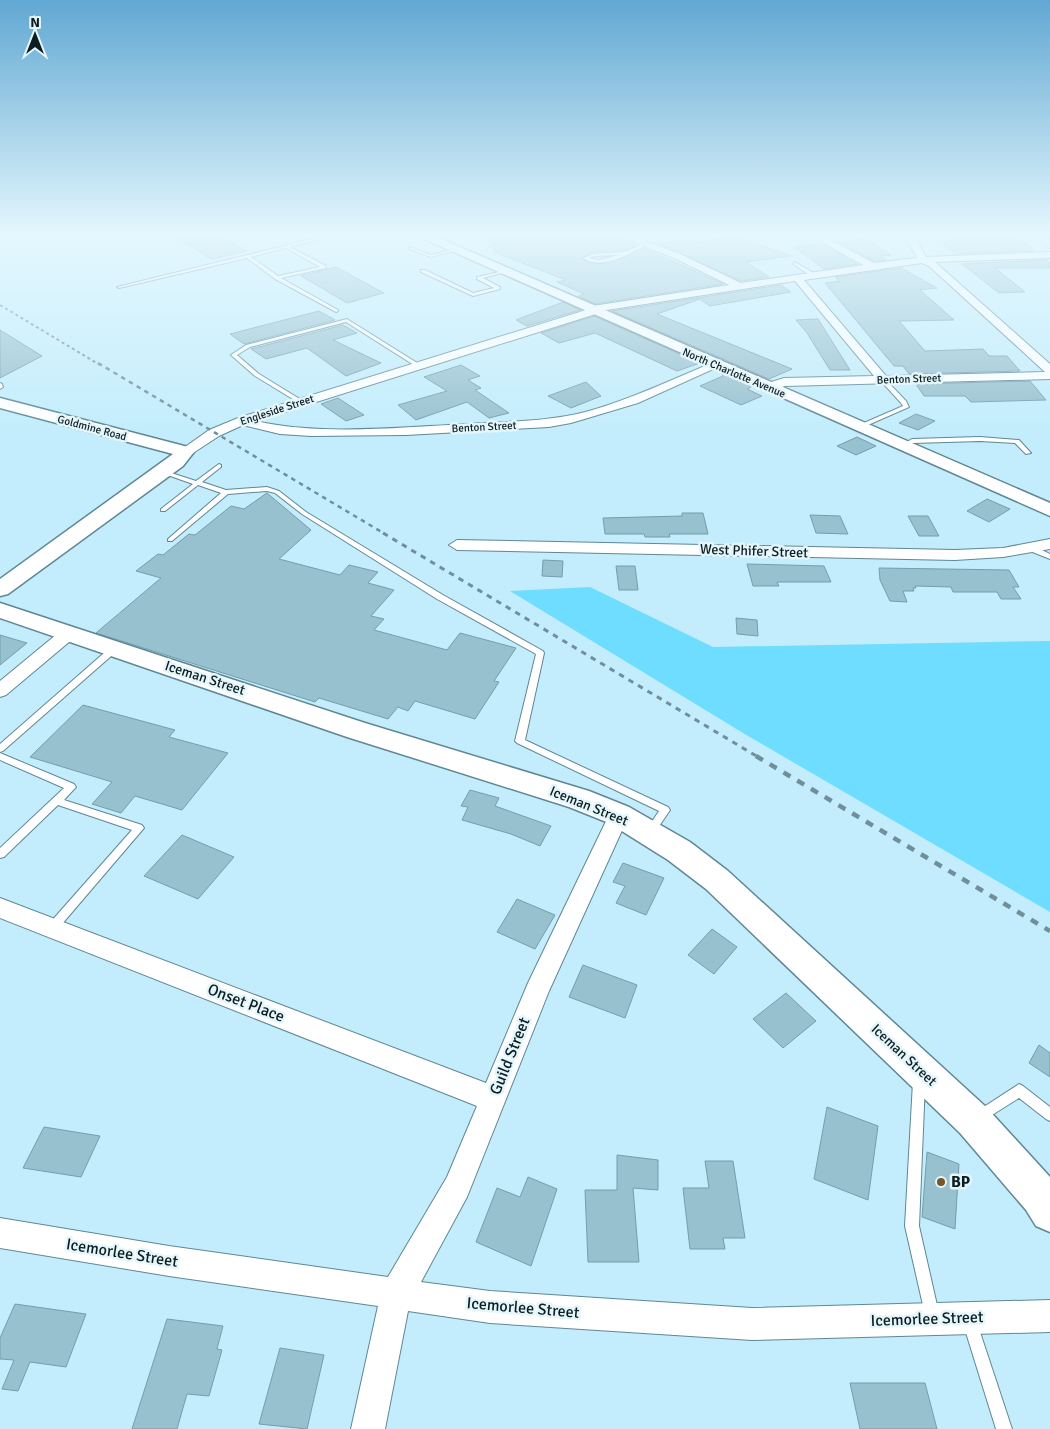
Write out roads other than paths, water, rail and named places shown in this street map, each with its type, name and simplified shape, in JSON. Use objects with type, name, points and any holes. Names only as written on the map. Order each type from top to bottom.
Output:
[{"type":"main road","name":"North Charlotte Avenue","points":[[570,301],[1050,510]]},
{"type":"main road","name":"Goldmine Road","points":[[0,403],[185,452]]},
{"type":"main road","name":"Engleside Street","points":[[0,590],[162,472],[185,454],[185,452]]},
{"type":"main road","name":"Iceman Street","points":[[0,610],[356,730],[579,799],[619,815],[679,851],[717,880],[973,1120],[1040,1196],[1050,1212]]},
{"type":"street","name":"Engleside Street","points":[[185,452],[214,433],[242,421],[592,310],[649,301]]},
{"type":"street","points":[[817,301],[883,380]]},
{"type":"street","points":[[973,301],[1050,370]]},
{"type":"street","name":"Benton Street","points":[[242,421],[280,430],[328,433],[556,422],[596,414],[625,404],[716,365]]},
{"type":"street","name":"Benton Street","points":[[769,387],[784,382],[1050,375]]},
{"type":"street","name":"West Phifer Street","points":[[458,545],[804,553],[983,554],[1033,549],[1050,544]]},
{"type":"street","points":[[0,691],[69,633]]},
{"type":"street","name":"Guild Street","points":[[396,1293],[418,1258],[457,1187],[537,991],[619,815]]},
{"type":"street","name":"Onset Place","points":[[0,908],[493,1099]]},
{"type":"street","name":"Icemorlee Street","points":[[0,1234],[169,1261],[490,1307],[752,1324],[1050,1316]]},
{"type":"street","points":[[368,1429],[396,1293]]},
{"type":"lane","points":[[318,301],[336,311]]},
{"type":"lane","points":[[301,402],[257,375],[234,355],[248,346],[346,320],[419,366]]},
{"type":"lane","points":[[858,427],[906,407],[904,402],[883,380]]},
{"type":"lane","points":[[903,446],[912,441],[980,439],[1017,441],[1028,453]]},
{"type":"lane","points":[[163,510],[219,466]]},
{"type":"lane","points":[[162,472],[226,492],[267,489],[277,492],[304,513],[440,597],[540,653],[520,741],[665,810],[650,834]]},
{"type":"lane","points":[[170,540],[226,492]]},
{"type":"lane","points":[[1033,549],[1050,557]]},
{"type":"lane","points":[[0,749],[115,648]]},
{"type":"lane","points":[[0,756],[71,787],[0,854]]},
{"type":"lane","points":[[52,928],[139,828],[56,801]]},
{"type":"lane","points":[[920,1070],[912,1226],[933,1319]]},
{"type":"lane","points":[[973,1120],[1019,1090],[1050,1115]]},
{"type":"lane","points":[[968,1318],[1004,1429]]},
{"type":"railway","points":[[0,305],[100,365]]},
{"type":"railway","points":[[98,363],[385,534]]},
{"type":"railway","points":[[383,533],[758,757]]},
{"type":"railway","points":[[756,756],[1050,931]]},
{"type":"place","name":"BP","points":[[941,1182]]}]
